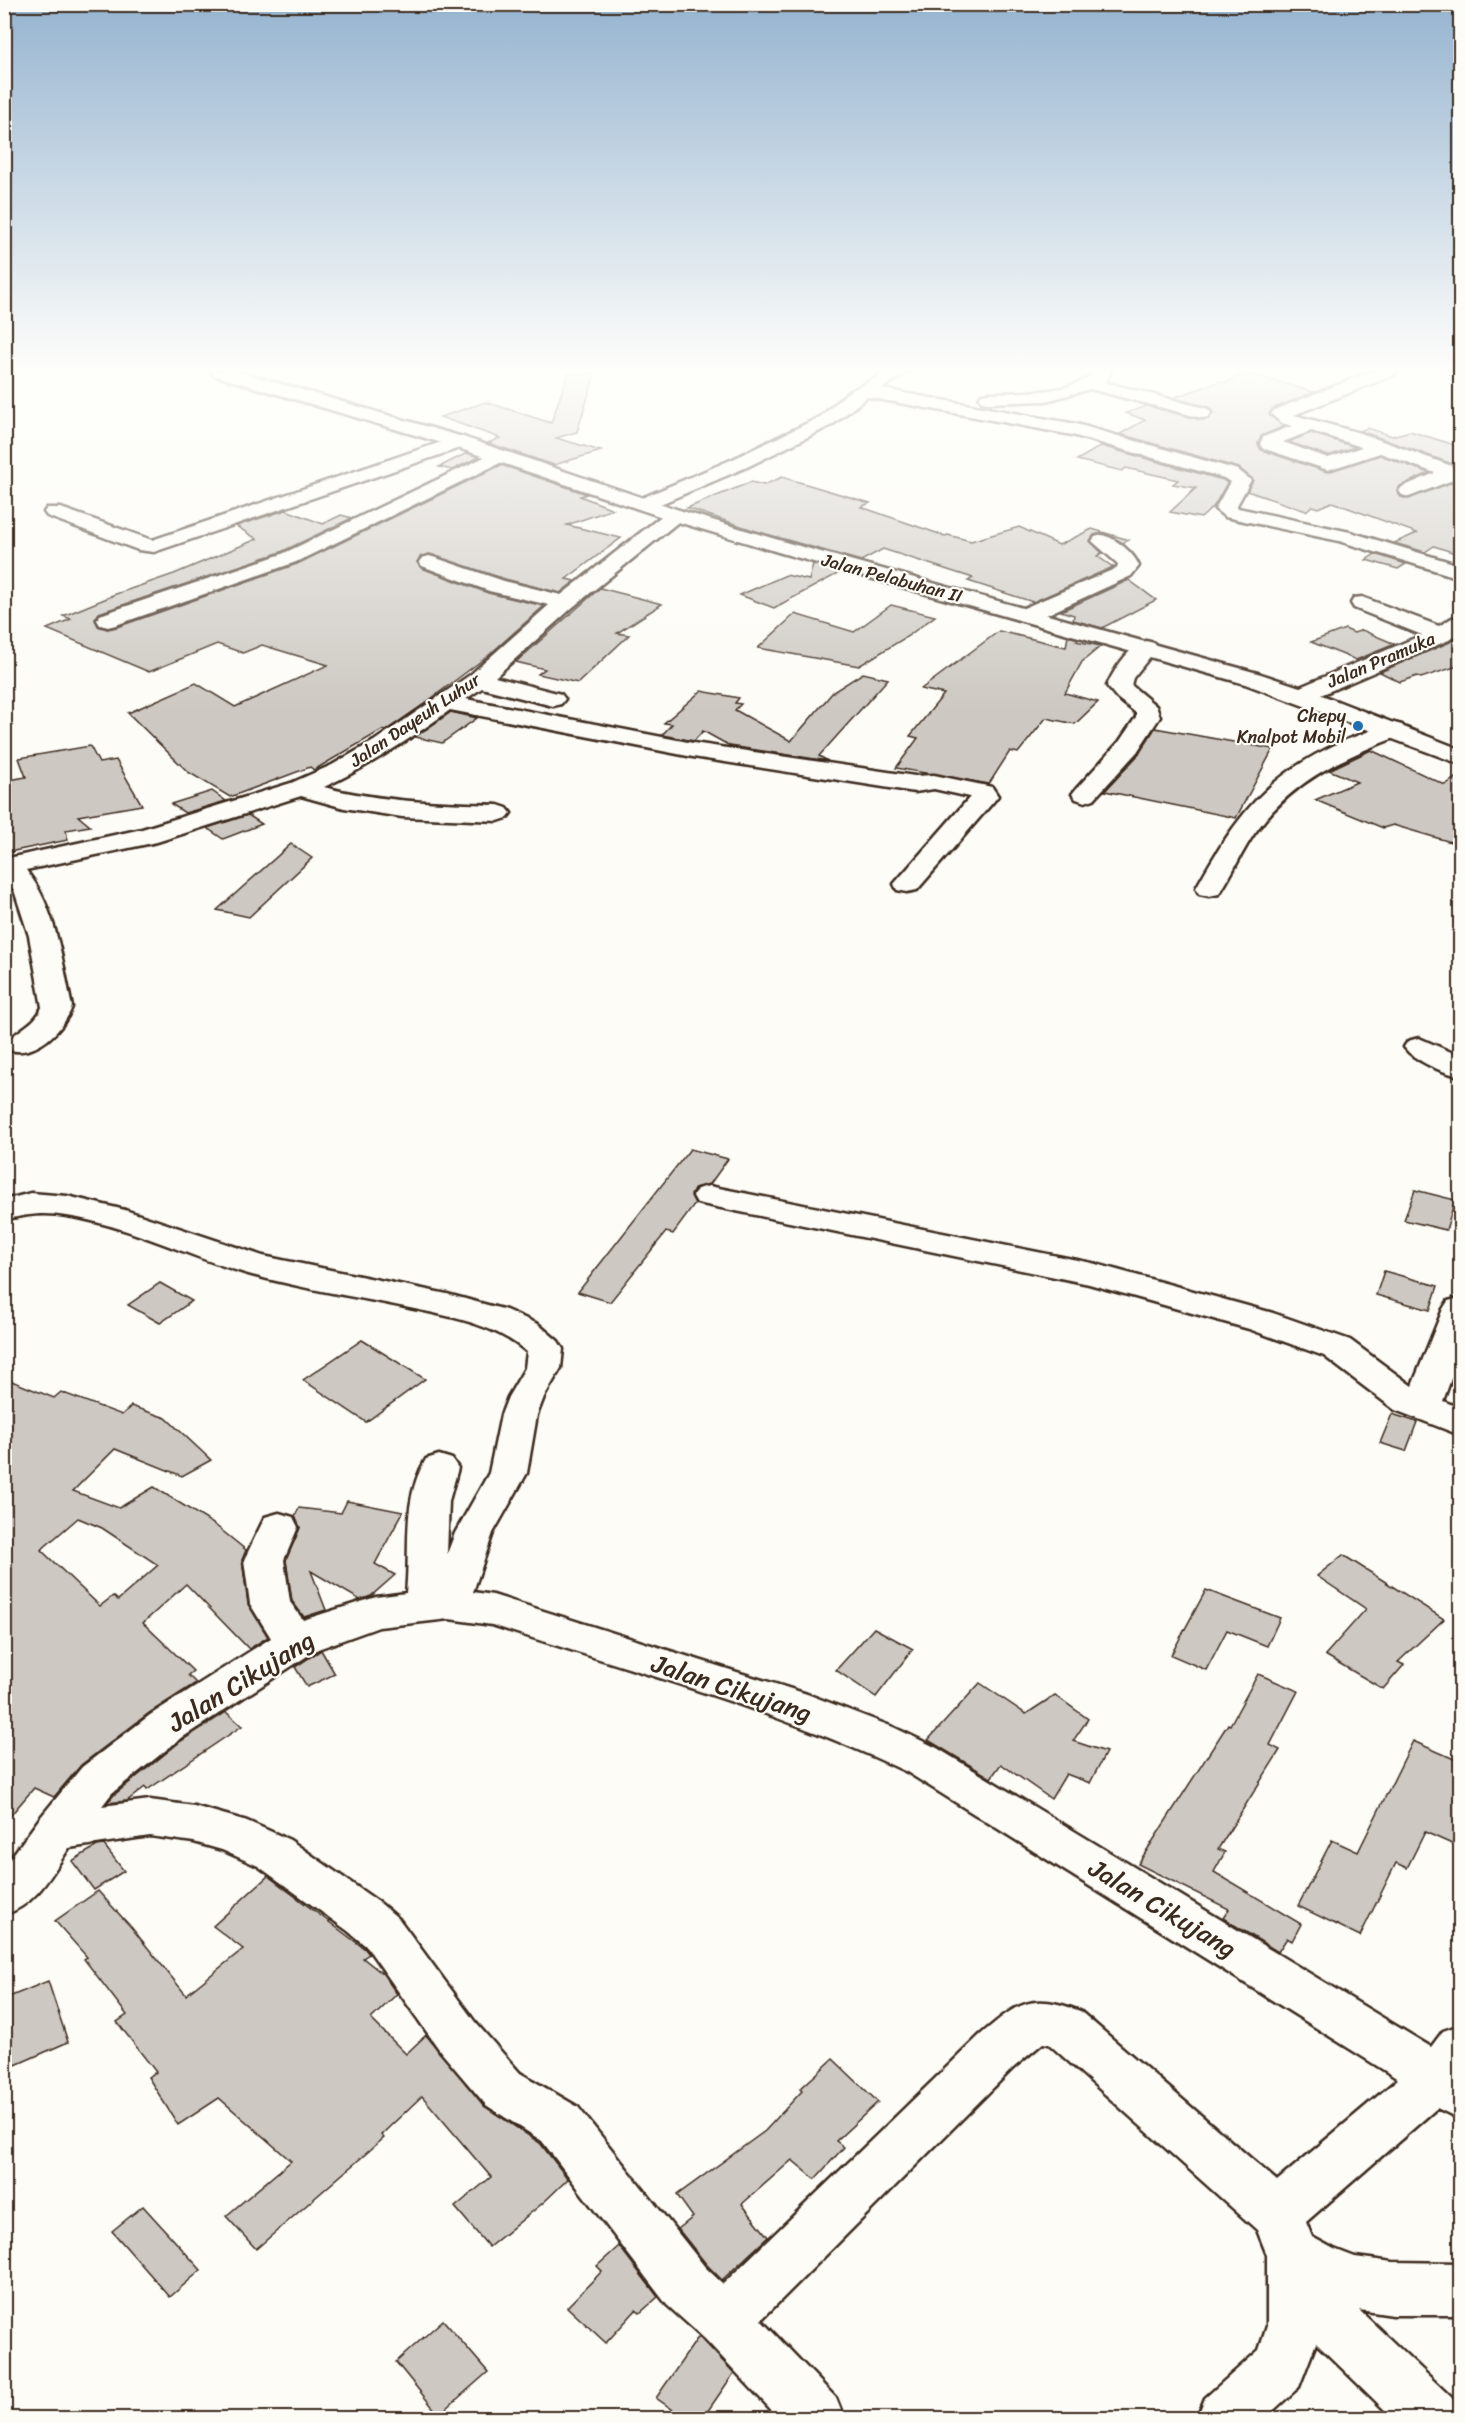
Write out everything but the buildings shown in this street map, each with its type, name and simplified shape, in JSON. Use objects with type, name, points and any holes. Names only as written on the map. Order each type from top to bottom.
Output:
[{"type":"street","points":[[54,512],[145,546],[154,546],[336,484]]},
{"type":"street","points":[[108,620],[289,558],[442,484]]},
{"type":"street","name":"Jalan Pelabuhan II","points":[[582,484],[785,548],[1146,648],[1301,695],[1461,757]]},
{"type":"street","points":[[644,504],[691,484]]},
{"type":"street","points":[[1239,484],[1226,506],[1227,511],[1343,536],[1461,572]]},
{"type":"street","points":[[1409,490],[1428,484]]},
{"type":"street","name":"Jalan Dayeuh Luhur","points":[[7,866],[148,836],[300,788],[358,761],[478,680],[565,602],[675,514]]},
{"type":"street","points":[[1027,615],[1124,572],[1129,566],[1128,561],[1102,541]]},
{"type":"street","points":[[429,562],[497,586],[565,602]]},
{"type":"street","points":[[1362,603],[1451,629]]},
{"type":"street","name":"Jalan Pramuka","points":[[1301,695],[1451,629]]},
{"type":"street","points":[[1085,794],[1128,747],[1148,717],[1148,711],[1121,689],[1119,681],[1146,648]]},
{"type":"street","points":[[478,680],[554,699]]},
{"type":"street","points":[[446,702],[693,750],[915,784],[934,782],[983,792],[985,796],[907,884]]},
{"type":"street","points":[[1209,888],[1234,845],[1273,795],[1313,766],[1394,730]]},
{"type":"street","points":[[300,788],[356,803],[402,809],[498,813]]},
{"type":"street","points":[[356,803],[375,821],[406,829],[441,833]]},
{"type":"street","points":[[7,866],[27,889],[43,936],[57,1007],[56,1012],[44,1026],[21,1044]]},
{"type":"street","points":[[1419,1047],[1461,1066]]},
{"type":"street","points":[[709,1196],[1092,1274],[1261,1321],[1337,1348],[1408,1401],[1461,1422]]},
{"type":"street","points":[[4,1210],[31,1203],[77,1208],[125,1220],[256,1265],[447,1305],[494,1318],[526,1332],[544,1349],[543,1368],[526,1397],[519,1415],[508,1473],[474,1533],[457,1606],[428,1586],[428,1509],[433,1481],[439,1468]]},
{"type":"street","points":[[1422,1408],[1461,1309]]},
{"type":"street","points":[[279,1527],[264,1560],[270,1604],[289,1631],[304,1638]]},
{"type":"street","name":"Jalan Cikujang","points":[[4,1896],[24,1878],[56,1831],[97,1780],[216,1693],[304,1638],[376,1612],[457,1606],[811,1713],[878,1739],[922,1760],[1323,2005],[1453,2074]]},
{"type":"street","points":[[56,1831],[150,1818],[194,1824],[231,1834],[274,1853],[364,1917],[383,1933],[458,2037],[503,2089],[560,2124],[687,2286],[724,2320],[816,2418]]},
{"type":"street","points":[[724,2320],[996,2052],[1034,2022],[1050,2020],[1063,2026],[1288,2254],[1335,2324],[1432,2418]]},
{"type":"street","points":[[1225,2418],[1280,2368],[1294,2326],[1288,2254],[1453,2074]]},
{"type":"street","points":[[1288,2254],[1323,2273],[1347,2282],[1389,2290],[1461,2289]]},
{"type":"place","name":"Chepy Knalpot Mobil","points":[[1358,726]]}]
